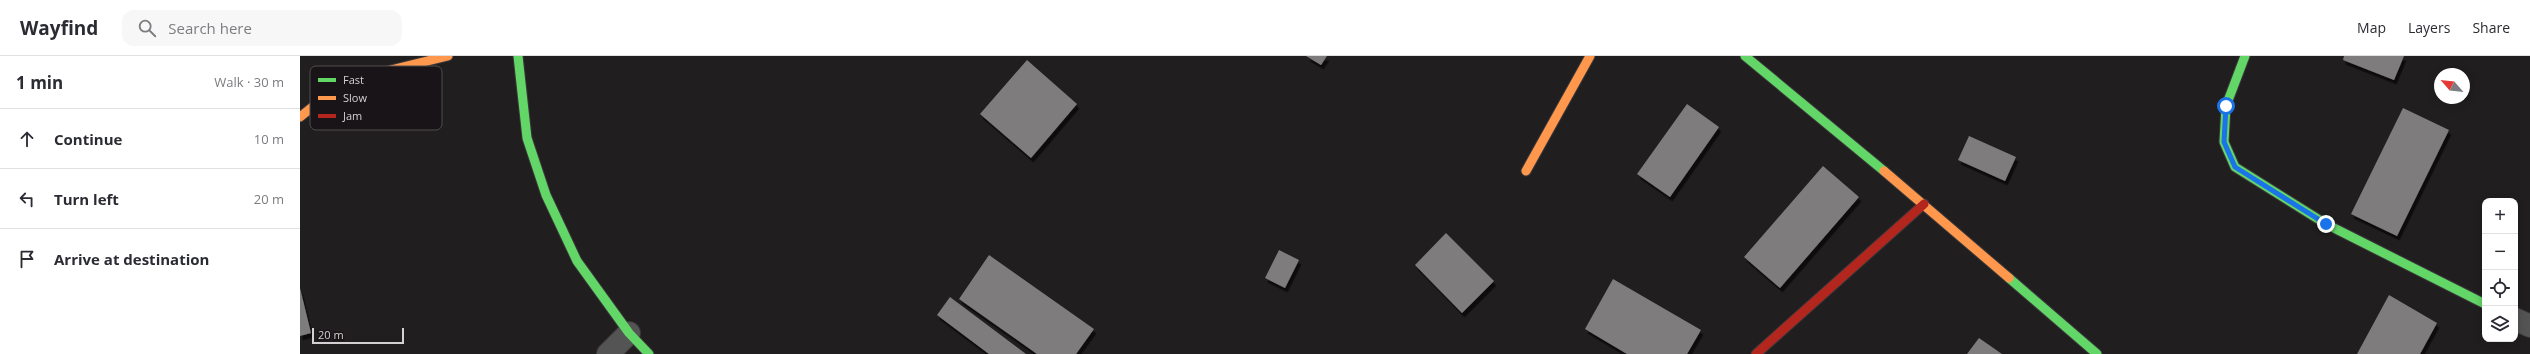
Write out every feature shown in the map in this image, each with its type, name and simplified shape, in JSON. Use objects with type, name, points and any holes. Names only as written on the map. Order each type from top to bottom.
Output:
[{"type":"street","points":[[407,66],[448,56]]},
{"type":"street","points":[[518,56],[527,138],[546,195],[577,261],[629,333],[649,354]]},
{"type":"street","points":[[1526,171],[1590,56]]},
{"type":"street","points":[[1745,56],[1924,204],[2098,354]]},
{"type":"street","points":[[2245,56],[2226,106],[2224,142],[2235,167],[2326,224],[2482,302]]},
{"type":"street","points":[[300,117],[310,109]]},
{"type":"street","points":[[1756,354],[1924,204]]},
{"type":"street","points":[[2518,320],[2530,326]]},
{"type":"street","points":[[608,354],[629,333]]},
{"type":"building","points":[[1306,56],[1327,56],[1321,65]]},
{"type":"building","points":[[2344,56],[2404,56],[2394,80],[2343,60]]},
{"type":"building","points":[[1027,60],[1077,104],[1031,158],[980,114]]},
{"type":"building","points":[[1687,104],[1719,127],[1670,197],[1637,174]]},
{"type":"building","points":[[2403,108],[2449,130],[2397,236],[2351,214]]},
{"type":"building","points":[[1969,136],[2016,157],[2005,181],[1958,160]]},
{"type":"building","points":[[1823,166],[1859,197],[1780,288],[1744,257]]},
{"type":"building","points":[[1446,233],[1494,281],[1462,313],[1415,265]]},
{"type":"building","points":[[1279,250],[1299,260],[1285,288],[1265,278]]},
{"type":"building","points":[[989,255],[1094,329],[1076,354],[1037,354],[959,299]]},
{"type":"building","points":[[1613,279],[1701,330],[1687,354],[1627,354],[1585,329]]},
{"type":"building","points":[[300,288],[311,333],[300,336]]},
{"type":"building","points":[[2389,295],[2437,323],[2420,354],[2357,354]]},
{"type":"building","points":[[950,297],[1026,354],[989,354],[937,315]]},
{"type":"building","points":[[1979,338],[2002,354],[1967,354]]},
{"type":"traffic: fast","points":[[518,56],[527,138],[546,195],[577,261],[629,333],[649,354]]},
{"type":"traffic: fast","points":[[1745,56],[1884,171]]},
{"type":"traffic: fast","points":[[2245,56],[2226,106],[2224,142],[2235,167],[2326,224],[2482,302]]},
{"type":"traffic: fast","points":[[2009,278],[2097,354]]},
{"type":"traffic: slow","points":[[407,66],[448,56]]},
{"type":"traffic: slow","points":[[1526,171],[1590,56]]},
{"type":"traffic: slow","points":[[300,117],[310,109]]},
{"type":"traffic: slow","points":[[1884,171],[2009,278]]},
{"type":"traffic: jam","points":[[1756,354],[1924,204]]},
{"type":"route","points":[[2226,106],[2224,142],[2235,167],[2326,224]]}]
